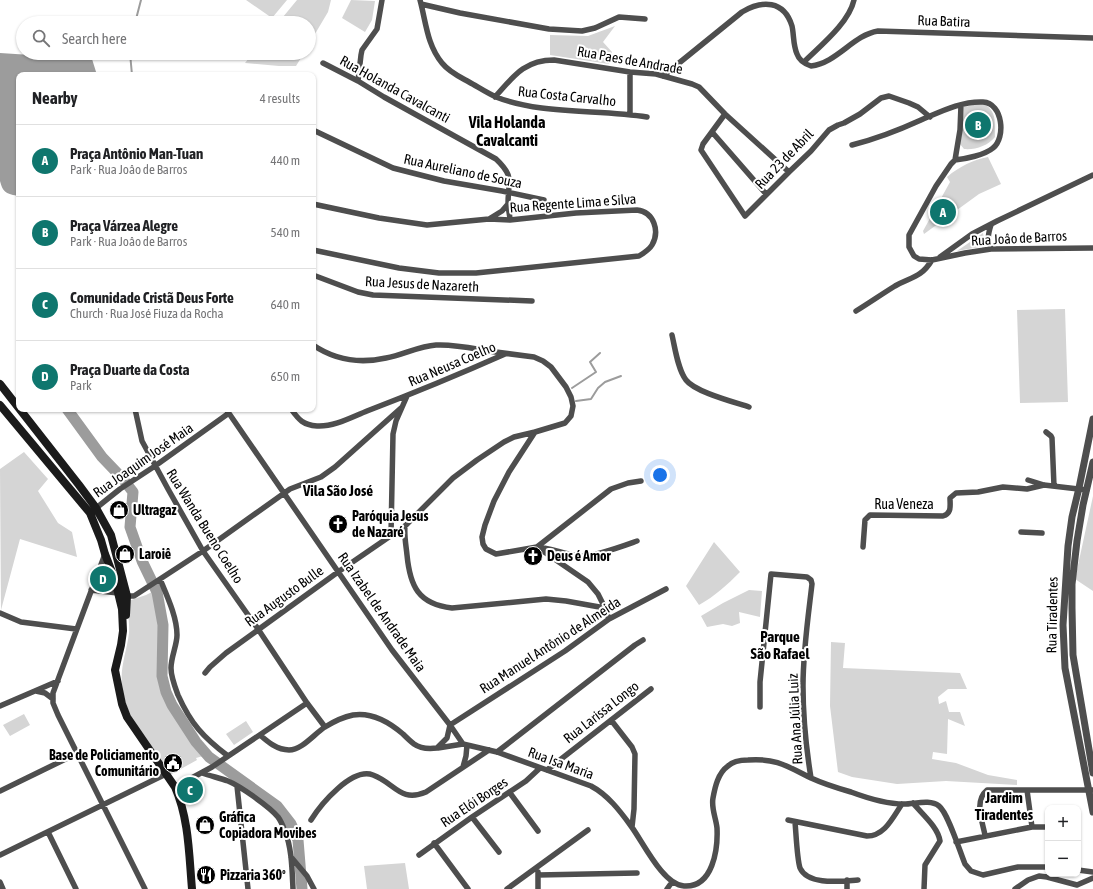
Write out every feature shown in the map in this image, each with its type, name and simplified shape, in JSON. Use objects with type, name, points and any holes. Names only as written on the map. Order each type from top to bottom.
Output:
[{"type":"main road","points":[[1,389],[16,409]]},
{"type":"main road","points":[[0,405],[93,510],[104,554],[115,580],[122,609],[123,631],[115,670],[122,704],[127,717],[175,787],[180,799],[186,823],[192,889]]},
{"type":"main road","points":[[18,412],[111,535],[127,596],[126,632],[121,645]]},
{"type":"main road","points":[[115,580],[127,596]]},
{"type":"street","points":[[358,80],[362,50],[376,29],[382,0]]},
{"type":"street","points":[[663,76],[742,12],[755,6],[767,4],[778,6],[785,11],[792,26],[797,54],[804,62],[846,19],[853,6],[854,0]]},
{"type":"street","points":[[420,2],[460,13],[549,29],[582,30],[595,28],[619,17],[645,19]]},
{"type":"street","name":"Rua Costa Carvalho","points":[[420,2],[430,41],[442,63],[450,71],[495,97],[517,103],[554,109],[630,114],[647,117]]},
{"type":"street","name":"Rua Batira","points":[[804,62],[811,66],[823,62],[866,34],[878,31],[1093,38]]},
{"type":"street","name":"Rua Paes de Andrade","points":[[495,97],[519,71],[532,64],[545,60],[554,60],[630,72],[650,73],[685,81],[699,87],[725,114],[789,172]]},
{"type":"street","name":"Rua Holanda Cavalcanti","points":[[323,63],[358,80],[384,97],[496,159],[506,169],[510,178],[508,204],[510,220]]},
{"type":"street","points":[[630,72],[630,114]]},
{"type":"street","name":"Rua 23 de Abril","points":[[712,132],[701,147],[702,153],[746,216],[766,194],[811,151],[829,130],[860,114],[882,98],[889,96],[909,102],[930,117]]},
{"type":"street","points":[[852,145],[889,134],[960,105],[983,102],[990,103],[998,111],[1000,117],[999,137],[994,148],[966,159],[955,160]]},
{"type":"street","name":"Rua Joâo de Barros","points":[[960,105],[960,130],[955,160],[936,186],[909,235],[908,247],[914,256],[919,259],[939,258],[965,252],[991,249],[1093,248]]},
{"type":"street","points":[[725,114],[712,132],[766,194]]},
{"type":"street","name":"Rua Aureliano de Souza","points":[[316,131],[393,168],[444,181],[509,192],[544,200]]},
{"type":"street","points":[[856,311],[896,285],[920,275],[939,258],[972,234],[1093,174]]},
{"type":"street","points":[[489,219],[502,211],[508,204]]},
{"type":"street","name":"Rua Regente Lima e Silva","points":[[316,205],[379,218],[427,225],[489,219],[510,220],[630,209],[645,211],[652,218],[655,227],[652,246],[646,253],[639,256],[476,273],[439,273],[399,268],[316,251]]},
{"type":"street","points":[[991,225],[987,234],[991,249]]},
{"type":"street","name":"Rua Jesus de Nazareth","points":[[316,276],[358,292],[373,295],[532,301]]},
{"type":"street","points":[[672,336],[680,366],[685,379],[689,384],[711,394],[749,407]]},
{"type":"street","points":[[316,347],[329,354],[347,360],[356,361],[386,358],[435,345],[459,346],[534,357],[543,360],[557,374],[571,397],[573,406],[571,416],[565,423],[535,432],[502,485],[487,519],[482,537],[483,544],[486,549],[496,554],[537,547],[548,548],[570,555],[582,556],[637,541]]},
{"type":"street","name":"Rua Neusa Coelho","points":[[293,412],[299,421],[312,425],[326,426],[335,424],[407,396],[506,354]]},
{"type":"street","points":[[391,536],[393,434],[396,421],[407,396]]},
{"type":"street","name":"Rua Neusa Coelho","points":[[127,596],[134,596],[203,551],[295,486],[321,477],[335,467],[401,408]]},
{"type":"street","name":"Rua Wanda Bueno Coelho","points":[[135,412],[142,441],[203,551],[258,629],[306,703],[325,727]]},
{"type":"street","name":"Rua Joaquim José Maia","points":[[93,510],[120,488],[155,466],[227,412]]},
{"type":"street","name":"Rua Izabel de Andrade Maia","points":[[229,412],[392,650],[465,745]]},
{"type":"street","name":"Rua Tiradentes","points":[[1093,419],[1083,489],[1073,580],[1073,655],[1093,771]]},
{"type":"street","name":"Rua Augusto Bulle","points":[[205,673],[226,652],[405,526],[454,478],[473,462],[514,437],[535,432]]},
{"type":"street","points":[[1046,432],[1052,438],[1054,486]]},
{"type":"street","name":"Rua Tiradentes","points":[[1093,462],[1072,517],[1065,579],[1063,625],[1065,668],[1084,770],[1091,790],[1093,812]]},
{"type":"street","points":[[1028,480],[1044,485],[1083,489]]},
{"type":"street","points":[[537,547],[611,489],[628,483],[640,481]]},
{"type":"street","name":"Rua Veneza","points":[[864,547],[865,520],[870,515],[943,516],[947,515],[949,512],[950,498],[956,493],[978,492],[1003,487],[1026,488],[1044,485]]},
{"type":"street","points":[[405,526],[407,563],[414,586],[425,599],[438,605],[452,608],[463,608],[546,599],[605,608]]},
{"type":"street","points":[[1021,532],[1042,533]]},
{"type":"street","points":[[537,547],[588,582],[598,594],[609,619]]},
{"type":"street","points":[[104,554],[53,693],[53,699],[58,715],[145,889]]},
{"type":"street","name":"Rua Ana Júlia Luiz","points":[[760,707],[762,657],[771,574],[807,577],[812,582],[803,685],[805,733],[811,778]]},
{"type":"street","points":[[1065,579],[1073,580]]},
{"type":"street","points":[[158,580],[174,615],[177,636],[171,668],[175,688],[185,710],[194,724],[206,738],[228,756]]},
{"type":"street","name":"Rua Manuel Antônio de Almeida","points":[[450,725],[565,651],[609,619],[666,589]]},
{"type":"street","points":[[91,590],[118,593]]},
{"type":"street","points":[[0,613],[21,622],[76,629]]},
{"type":"street","points":[[497,752],[643,640]]},
{"type":"street","points":[[0,706],[58,681]]},
{"type":"street","name":"Rua Larissa Longo","points":[[547,770],[651,689]]},
{"type":"street","points":[[36,691],[45,693],[53,699]]},
{"type":"street","points":[[175,787],[212,767],[306,703]]},
{"type":"street","points":[[260,735],[281,749],[294,749],[325,727],[337,721],[353,715],[372,716],[393,726],[414,745],[423,748],[465,745],[466,756],[463,767]]},
{"type":"street","points":[[611,720],[632,747],[635,754],[632,827]]},
{"type":"street","points":[[437,748],[447,738],[450,725]]},
{"type":"street","name":"Rua Isa Maria","points":[[465,745],[497,752],[599,791],[608,798],[632,827],[660,869],[672,882]]},
{"type":"street","points":[[311,820],[327,799],[348,782],[362,774],[373,775],[402,793],[412,796],[426,792],[490,750]]},
{"type":"street","points":[[0,791],[78,753]]},
{"type":"street","points":[[667,889],[672,882],[683,886],[697,884],[707,875],[715,856],[717,842],[713,798],[720,775],[727,766],[742,760],[771,760],[791,767],[811,778],[881,801],[902,804],[929,802],[940,807],[949,822],[965,864],[971,871],[978,874],[987,874],[1018,867],[1045,867]]},
{"type":"street","name":"Rua Elói Borges","points":[[419,855],[472,817],[510,793],[540,768]]},
{"type":"street","points":[[1084,770],[1093,771]]},
{"type":"street","points":[[202,773],[228,781],[237,786],[278,818],[286,832],[291,857],[293,889]]},
{"type":"street","points":[[0,855],[166,774]]},
{"type":"street","points":[[237,786],[248,889]]},
{"type":"street","points":[[984,836],[980,804],[981,798],[988,790],[1091,790]]},
{"type":"street","points":[[1027,790],[1032,827]]},
{"type":"street","points":[[510,793],[538,831]]},
{"type":"street","points":[[913,803],[934,828],[939,837],[938,845],[925,865],[924,889]]},
{"type":"street","points":[[788,820],[867,836],[875,836],[887,826],[902,804]]},
{"type":"street","points":[[472,817],[499,852]]},
{"type":"street","points":[[795,822],[800,867],[805,874],[818,880],[858,880]]},
{"type":"street","points":[[956,842],[1032,827],[1045,827]]},
{"type":"street","points":[[508,889],[588,830]]},
{"type":"street","points":[[48,832],[76,889]]},
{"type":"street","points":[[434,844],[468,889]]},
{"type":"street","points":[[291,857],[307,876],[314,889]]},
{"type":"street","points":[[538,866],[538,889]]},
{"type":"street","points":[[1081,870],[1093,872]]},
{"type":"street","points":[[538,875],[637,873]]},
{"type":"street","points":[[1015,889],[1028,880],[1039,876],[1047,877],[1076,887],[1093,878]]},
{"type":"street","points":[[847,880],[847,889]]},
{"type":"street","points":[[0,882],[3,889]]},
{"type":"shaded area","points":[[246,0],[287,0],[274,16],[269,16]]},
{"type":"shaded area","points":[[297,0],[331,0],[328,12],[316,32],[316,16],[284,16]]},
{"type":"shaded area","points":[[351,0],[375,1],[372,20],[365,32],[342,18]]},
{"type":"shaded area","points":[[615,26],[603,42],[612,52],[609,64],[550,55],[550,35],[588,36]]},
{"type":"shaded area","points":[[0,53],[16,54],[16,60],[92,60],[96,72],[16,72],[16,195],[6,192],[0,181]]},
{"type":"shaded area","points":[[247,60],[300,60],[296,66],[245,63]]},
{"type":"shaded area","points":[[983,103],[988,106],[993,114],[995,122],[995,137],[989,143],[981,147],[964,149],[960,144],[964,107]]},
{"type":"shaded area","points":[[988,157],[1001,184],[979,194],[924,234],[923,231],[950,182],[947,177],[967,164]]},
{"type":"shaded area","points":[[983,233],[985,246],[957,251]]},
{"type":"shaded area","points":[[1065,309],[1068,402],[1020,403],[1017,310]]},
{"type":"shaded area","points":[[24,452],[48,479],[38,491],[58,523],[72,532],[77,557],[20,539],[1,610],[0,469]]},
{"type":"shaded area","points":[[1093,496],[1093,591],[1075,579]]},
{"type":"shaded area","points":[[714,542],[740,572],[721,590],[699,605],[686,586]]},
{"type":"shaded area","points":[[103,570],[110,589],[96,588]]},
{"type":"shaded area","points":[[749,590],[762,591],[760,617],[739,612],[740,623],[732,626],[723,624],[707,627],[701,616]]},
{"type":"shaded area","points":[[154,591],[161,624],[160,676],[164,692],[178,718],[203,756],[196,758],[197,760],[170,775],[147,744],[133,721],[124,697],[122,684],[123,665],[129,633],[128,612],[131,600]]},
{"type":"shaded area","points":[[831,642],[845,643],[843,668],[960,673],[967,689],[948,689],[938,697],[939,704],[946,701],[949,712],[960,712],[965,726],[948,719],[947,754],[933,752],[932,759],[956,763],[988,775],[1017,780],[1017,785],[946,781],[897,784],[852,777],[838,772],[830,706]]},
{"type":"shaded area","points":[[24,714],[30,725],[10,736],[3,725]]},
{"type":"shaded area","points":[[246,721],[253,732],[234,745],[226,734]]},
{"type":"shaded area","points":[[405,863],[409,889],[367,889],[364,866]]},
{"type":"waterway","points":[[137,16],[141,0]]},
{"type":"waterway","points":[[131,60],[132,72]]},
{"type":"waterway","points":[[572,388],[596,372],[590,362],[600,353]]},
{"type":"waterway","points":[[576,401],[591,399],[598,388],[605,382],[621,376]]},
{"type":"waterway","points":[[69,412],[102,457],[133,492],[130,527],[142,561],[157,592],[163,625],[162,676],[166,692],[172,705],[196,742],[209,757],[277,806],[291,824],[298,840],[302,889]]},
{"type":"place","name":"Praça Várzea Alegre","points":[[978,125]]},
{"type":"place","name":"Praça Antônio Man-Tuan","points":[[943,212]]},
{"type":"place","name":"Ultragaz","points":[[119,510]]},
{"type":"place","name":"Paróquia Jesus de Nazaré","points":[[338,524]]},
{"type":"place","name":"Laroiê","points":[[125,554]]},
{"type":"place","name":"Deus é Amor","points":[[533,556]]},
{"type":"place","name":"Praça Duarte da Costa","points":[[103,579]]},
{"type":"place","name":"Base de Policiamento Comunitário","points":[[173,763]]},
{"type":"place","name":"Comunidade Cristã Deus Forte","points":[[190,790]]},
{"type":"place","name":"Gráfica Copiadora Movibes","points":[[205,825]]},
{"type":"place","name":"Pizzaria 360º","points":[[206,875]]},
{"type":"district","name":"Vila Holanda Cavalcanti","points":[[507,131]]},
{"type":"district","name":"Vila São José","points":[[338,491]]},
{"type":"district","name":"Parque São Rafael","points":[[780,646]]},
{"type":"district","name":"Jardim Tiradentes","points":[[1004,806]]}]
